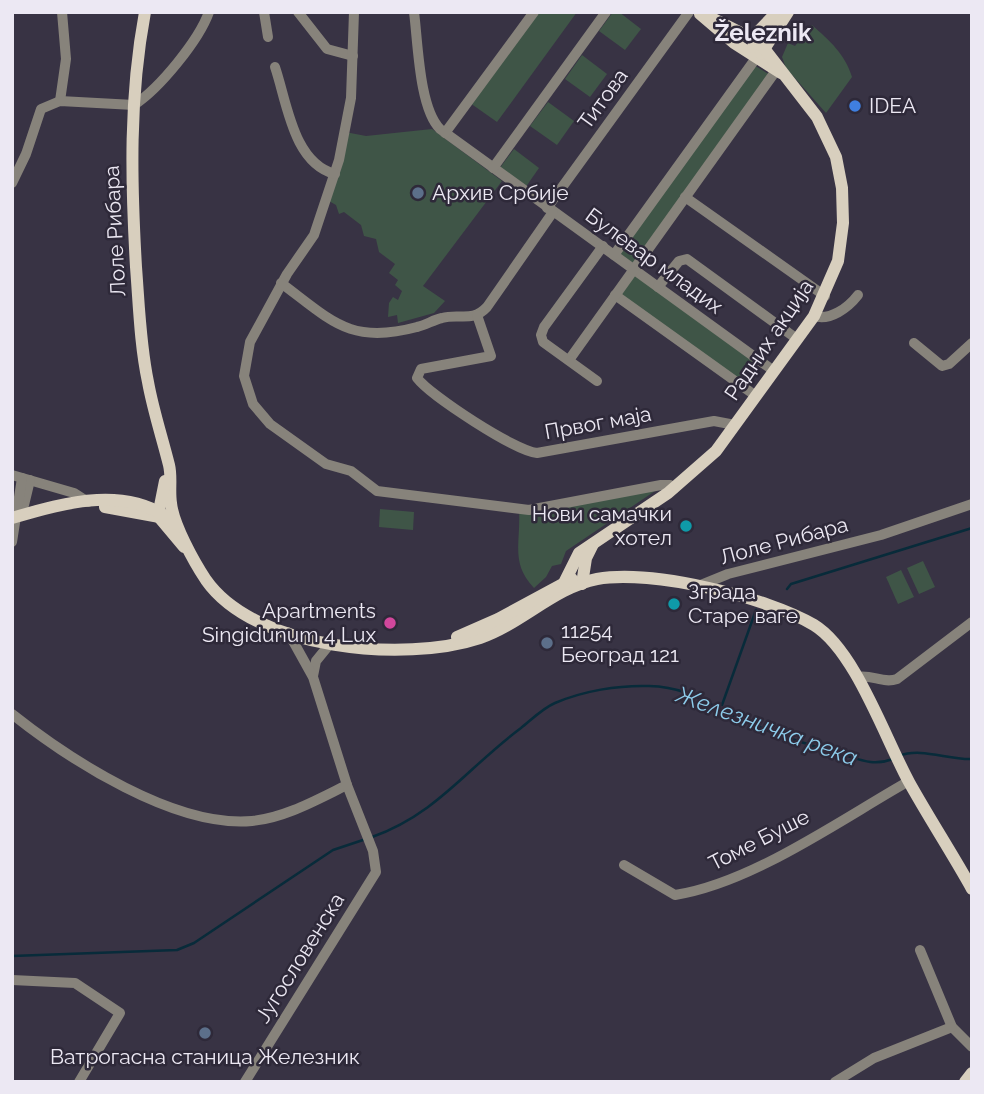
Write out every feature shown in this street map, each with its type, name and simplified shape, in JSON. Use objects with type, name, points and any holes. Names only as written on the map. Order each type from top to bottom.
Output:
[{"type":"main road","name":"Лоле Рибара","points":[[145,12],[132,105],[131,183],[139,315],[148,385],[170,475],[167,515],[210,585],[224,600],[255,618],[329,645],[398,650],[474,640],[504,629],[582,577],[701,585]]},
{"type":"main road","name":"Радних акција","points":[[699,12],[755,38]]},
{"type":"main road","name":"Радних акција","points":[[582,577],[579,553],[674,489],[706,462],[814,316],[836,267],[843,232],[844,207],[838,167],[814,111],[759,55],[699,12]]},
{"type":"main road","points":[[724,22],[750,26],[780,13]]},
{"type":"main road","points":[[759,55],[780,13]]},
{"type":"main road","points":[[759,55],[755,38],[780,13]]},
{"type":"main road","points":[[14,518],[88,502],[167,515]]},
{"type":"main road","points":[[701,585],[768,605],[812,624],[836,642],[857,677],[888,743],[972,889]]},
{"type":"main road","points":[[965,1082],[972,1073]]},
{"type":"street","points":[[60,101],[66,59],[62,12]]},
{"type":"street","points":[[12,183],[32,141],[39,113],[46,106],[60,101],[132,105],[164,77],[203,27],[209,12]]},
{"type":"street","points":[[264,12],[268,37]]},
{"type":"street","points":[[298,12],[327,49],[353,56]]},
{"type":"street","points":[[354,12],[350,106],[335,174],[314,234],[282,283],[246,352],[244,376],[250,400],[270,424],[330,467],[351,471],[374,490],[529,510],[573,504],[661,485],[670,485],[674,489]]},
{"type":"street","name":"Булевар младих","points":[[414,12],[425,90],[433,120],[445,133],[774,371]]},
{"type":"street","points":[[445,133],[534,12]]},
{"type":"street","points":[[493,168],[606,12]]},
{"type":"street","name":"Титова","points":[[477,315],[487,307],[550,210],[689,12]]},
{"type":"street","points":[[614,255],[759,55]]},
{"type":"street","points":[[275,67],[287,99],[287,115],[296,135],[314,163],[335,174]]},
{"type":"street","points":[[569,360],[685,197],[778,73]]},
{"type":"street","points":[[685,197],[825,296]]},
{"type":"street","points":[[597,381],[543,342],[541,331],[603,246]]},
{"type":"street","points":[[658,287],[678,261],[687,259],[797,339]]},
{"type":"street","points":[[282,283],[342,327],[368,335],[408,329],[442,318],[477,315]]},
{"type":"street","points":[[615,295],[756,396]]},
{"type":"street","points":[[814,316],[833,314],[848,306],[858,295]]},
{"type":"street","name":"Првог маја","points":[[477,315],[491,356],[421,369],[416,375],[420,382],[487,429],[529,452],[714,421],[735,425]]},
{"type":"street","points":[[914,343],[942,366],[949,364],[972,343]]},
{"type":"street","points":[[12,542],[14,518],[24,505],[21,478],[74,492],[88,502]]},
{"type":"street","name":"Лоле Рибара","points":[[701,585],[728,574],[881,535],[972,504]]},
{"type":"street","points":[[857,677],[867,676],[886,682],[897,679],[972,622]]},
{"type":"street","points":[[12,714],[63,752],[138,793],[176,808],[232,821],[254,821],[278,815],[347,785],[313,677],[289,632]]},
{"type":"street","points":[[313,677],[316,661],[329,645]]},
{"type":"street","name":"Томе Буше","points":[[624,864],[675,895],[689,893],[739,876],[906,775]]},
{"type":"street","name":"Југословенска","points":[[245,1082],[376,872],[373,852],[347,785]]},
{"type":"street","points":[[920,950],[952,1027],[972,1046]]},
{"type":"street","points":[[12,980],[75,983],[120,1013],[79,1082]]},
{"type":"street","points":[[835,1082],[874,1058],[952,1027]]},
{"type":"green space","points":[[537,12],[577,12],[497,122],[470,103]]},
{"type":"green space","points":[[613,12],[619,12],[641,29],[625,50],[599,31]]},
{"type":"green space","points":[[812,25],[841,55],[852,77],[826,113],[786,68],[782,57],[788,43],[795,46]]},
{"type":"green space","points":[[582,55],[607,74],[590,97],[565,79]]},
{"type":"green space","points":[[754,65],[770,75],[634,264],[619,253]]},
{"type":"green space","points":[[548,102],[574,121],[557,145],[530,126]]},
{"type":"green space","points":[[432,129],[502,181],[423,286],[445,301],[434,313],[398,323],[397,315],[388,317],[389,303],[393,297],[398,300],[402,291],[395,285],[398,280],[389,273],[395,264],[379,252],[376,239],[364,236],[361,225],[344,212],[339,214],[336,205],[327,200],[345,132],[366,136]]},
{"type":"green space","points":[[514,149],[539,168],[525,188],[499,169]]},
{"type":"green space","points":[[633,274],[759,362],[743,385],[618,295]]},
{"type":"green space","points":[[655,491],[566,551],[561,564],[552,566],[546,577],[534,588],[527,579],[519,561],[519,510]]},
{"type":"green space","points":[[380,509],[414,512],[413,530],[379,527]]},
{"type":"green space","points":[[923,561],[935,587],[919,594],[907,568]]},
{"type":"green space","points":[[901,570],[914,597],[898,604],[886,577]]},
{"type":"waterway","points":[[787,589],[791,584],[972,528]]},
{"type":"waterway","points":[[722,705],[756,610]]},
{"type":"waterway","name":"Железничка река","points":[[372,837],[395,827],[434,803],[546,708],[577,695],[613,688],[649,686],[676,690],[742,720],[801,742],[866,761],[893,759]]},
{"type":"waterway","name":"Железничка река","points":[[899,756],[925,753],[972,759]]},
{"type":"waterway","name":"Железничка река","points":[[12,956],[177,950],[194,943],[333,850],[366,839]]},
{"type":"place","name":"IDEA","points":[[855,106]]},
{"type":"place","name":"Архив Србије","points":[[418,193]]},
{"type":"place","name":"Нови самачки хотел","points":[[686,526]]},
{"type":"place","name":"Зграда Старе ваге","points":[[674,604]]},
{"type":"place","name":"Apartments Singidunum 4 Lux","points":[[390,623]]},
{"type":"place","name":"11254 Београд 121","points":[[547,643]]},
{"type":"place","name":"Ватрогасна станица Железник","points":[[205,1033]]},
{"type":"district","name":"Železnik","points":[[763,33]]}]
